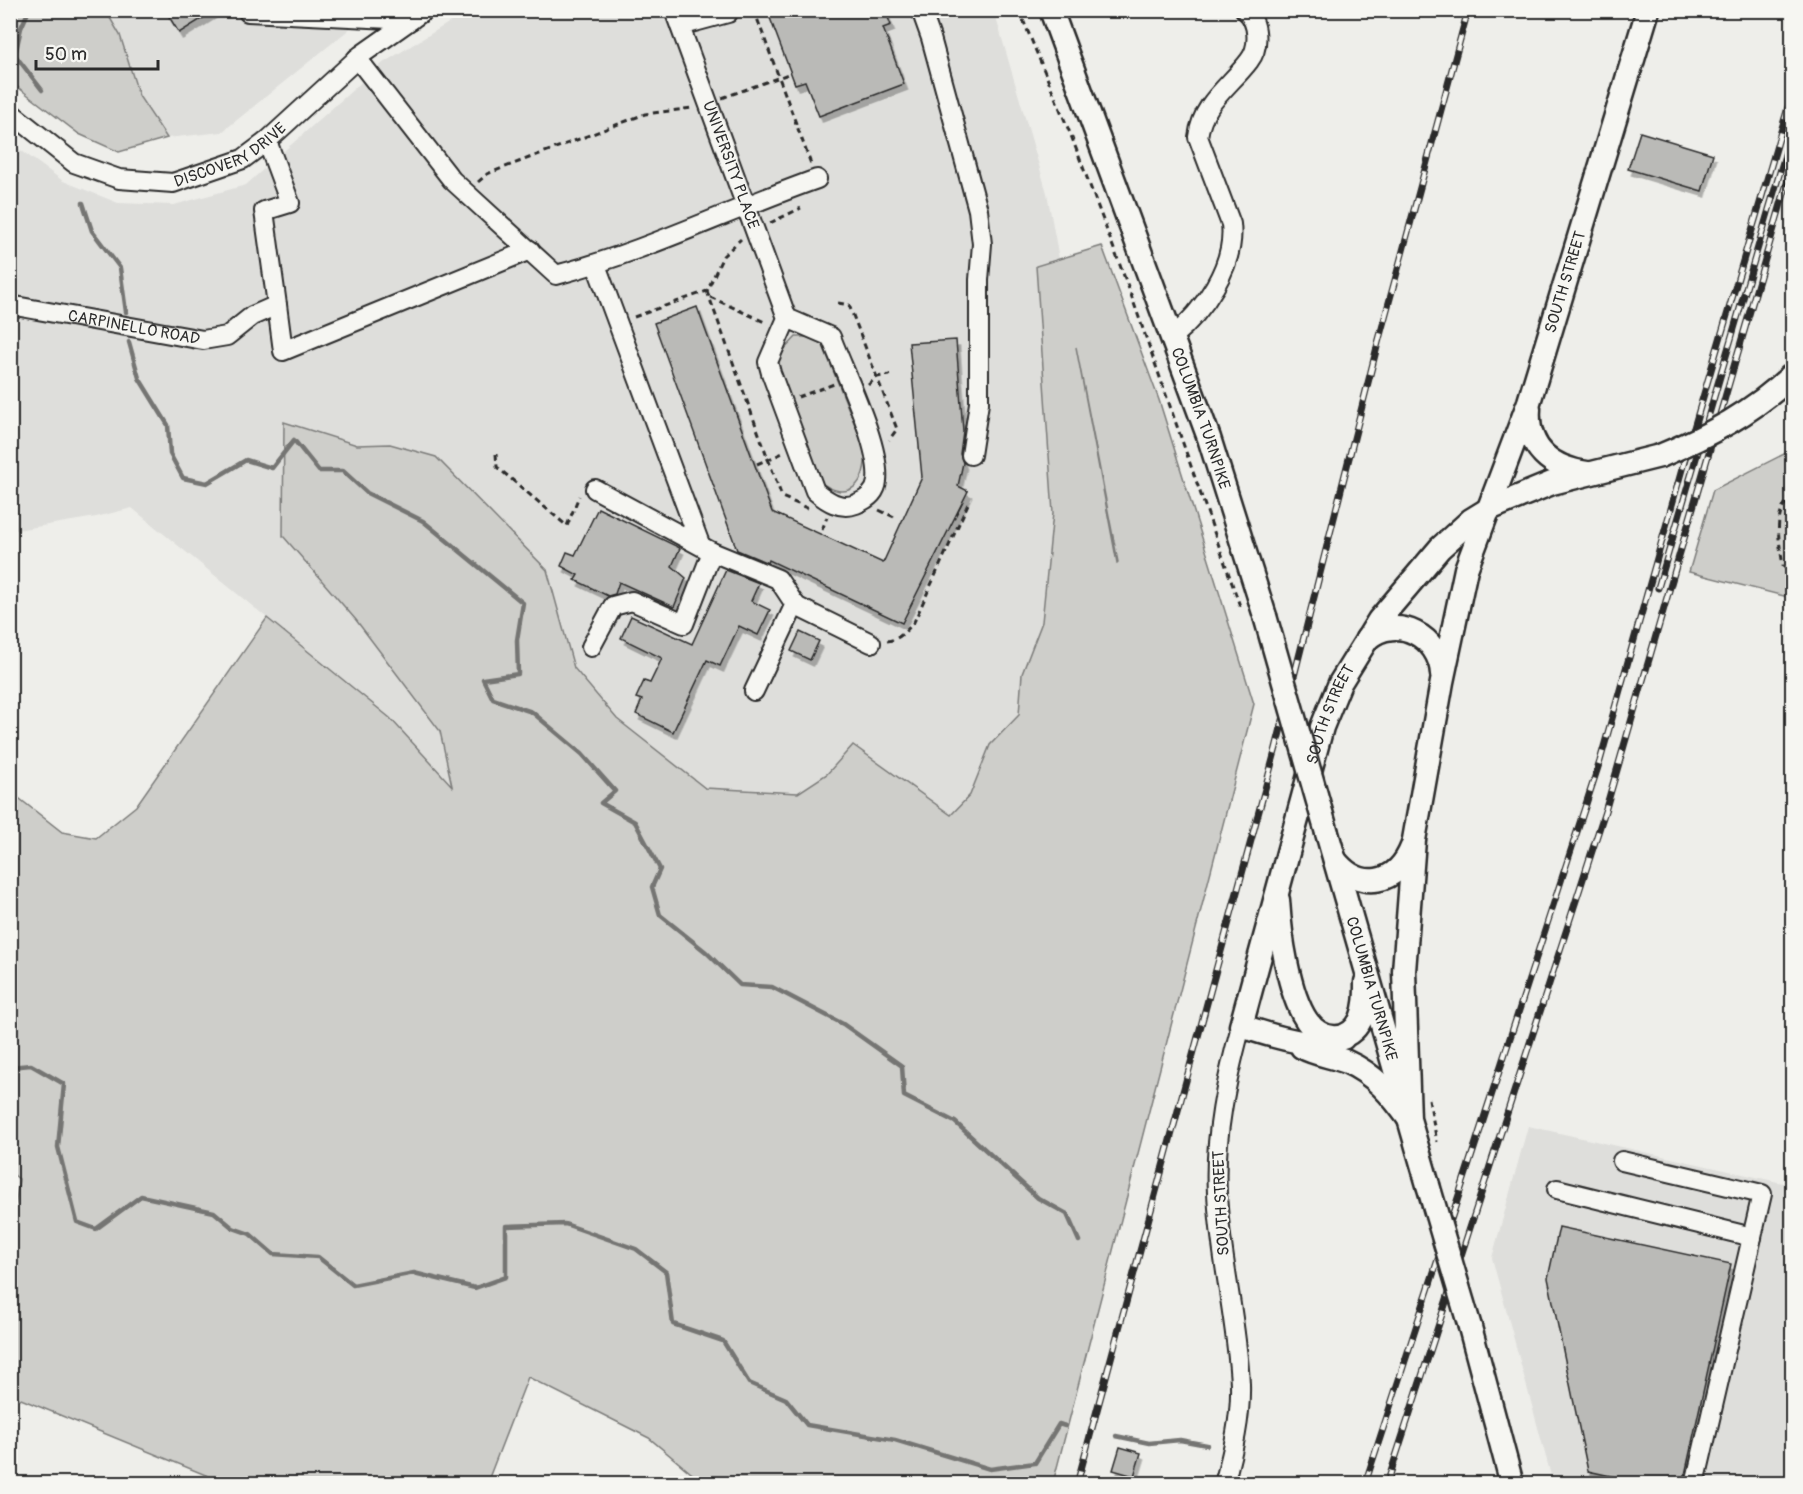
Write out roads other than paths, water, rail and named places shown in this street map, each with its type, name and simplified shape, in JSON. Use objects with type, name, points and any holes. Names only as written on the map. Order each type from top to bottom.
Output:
[{"type":"main road","name":"COLUMBIA TURNPIKE","points":[[1051,10],[1224,481],[1409,1119]]},
{"type":"main road","name":"SOUTH STREET","points":[[1240,1026],[1322,727],[1340,683],[1365,640],[1440,548],[1471,520],[1489,509],[1529,402],[1648,10]]},
{"type":"main road","points":[[1512,1484],[1470,1327],[1409,1119],[1404,971],[1414,840],[1460,593],[1489,509],[1532,490],[1660,456],[1732,422],[1772,394],[1792,375]]},
{"type":"main road","points":[[1529,402],[1531,435],[1543,455],[1564,468],[1601,472]]},
{"type":"main road","points":[[1365,640],[1375,632],[1387,628],[1413,632],[1434,647],[1439,658],[1442,682]]},
{"type":"main road","points":[[1335,860],[1345,872],[1355,878],[1368,881],[1380,880],[1400,868],[1414,840]]},
{"type":"main road","points":[[1278,883],[1282,935],[1299,1004],[1314,1029],[1333,1039],[1343,1038]]},
{"type":"main road","points":[[1240,1026],[1290,1040],[1317,1043],[1343,1038],[1354,1030],[1365,1008],[1366,969]]},
{"type":"main road","points":[[1290,1040],[1316,1054],[1347,1062],[1379,1082],[1409,1119]]},
{"type":"street","points":[[921,10],[931,38],[978,210],[982,244],[979,280],[979,403],[971,455]]},
{"type":"street","points":[[1172,337],[1203,308],[1227,258],[1233,239],[1231,224],[1197,137],[1199,124],[1207,109],[1233,76],[1250,61],[1256,44],[1256,29],[1245,10]]},
{"type":"street","points":[[249,12],[418,15]]},
{"type":"street","points":[[677,18],[728,13]]},
{"type":"street","name":"DISCOVERY DRIVE","points":[[10,112],[74,163],[119,179],[173,183],[243,159],[267,141],[357,58],[418,15]]},
{"type":"street","name":"UNIVERSITY PLACE","points":[[677,18],[754,230],[784,324]]},
{"type":"street","points":[[357,58],[465,194],[556,275],[596,265],[745,205],[817,179]]},
{"type":"street","points":[[267,141],[290,203],[264,211],[283,351],[530,250]]},
{"type":"street","points":[[591,647],[613,606],[632,602],[684,624],[706,548],[616,323],[596,265]]},
{"type":"street","name":"CARPINELLO ROAD","points":[[10,305],[203,340],[227,336],[252,316],[277,304]]},
{"type":"street","points":[[784,324],[831,337],[841,386],[875,453],[877,482],[868,497],[849,507],[827,501],[815,491],[768,362],[784,324]]},
{"type":"street","points":[[595,489],[706,548],[778,579],[795,604],[871,643]]},
{"type":"street","points":[[754,691],[795,604]]},
{"type":"street","name":"SOUTH STREET","points":[[1224,1484],[1236,1441],[1240,1386],[1221,1230],[1216,1161],[1223,1101],[1240,1026]]},
{"type":"street","points":[[1622,1161],[1762,1194],[1695,1484]]},
{"type":"street","points":[[1557,1188],[1752,1237]]},
{"type":"waterway","points":[[29,10],[21,28],[15,55],[42,90]]},
{"type":"waterway","points":[[83,203],[92,231],[120,268],[126,312]]},
{"type":"waterway","points":[[129,342],[139,378],[168,425],[170,454],[183,478],[207,483],[246,460],[272,468],[294,440],[319,471],[343,471],[367,493],[423,521],[523,603],[517,640],[518,674],[483,679],[493,699],[532,712],[582,754],[615,791],[601,803],[635,822],[660,869],[652,887],[660,915],[706,952],[740,985],[772,987],[843,1024],[902,1066],[904,1096],[955,1122],[1038,1198],[1067,1214],[1079,1241]]},
{"type":"waterway","points":[[10,1067],[31,1065],[64,1084],[58,1147],[77,1222],[96,1229],[141,1196],[214,1212],[233,1228],[250,1234],[273,1254],[318,1257],[353,1285],[414,1273],[475,1288],[506,1277],[506,1226],[565,1224],[636,1249],[666,1272],[673,1324],[723,1341],[749,1383],[786,1399],[807,1425],[895,1440],[990,1469],[1035,1463],[1059,1424],[1065,1426]]},
{"type":"waterway","points":[[1116,1436],[1149,1443],[1180,1440],[1207,1445]]},
{"type":"railway","points":[[1077,1484],[1276,748],[1378,343],[1468,10]]},
{"type":"railway","points":[[1365,1484],[1600,761],[1686,455],[1792,94]]},
{"type":"railway","points":[[1658,588],[1792,131]]},
{"type":"railway","points":[[1387,1484],[1606,808],[1792,166]]}]
